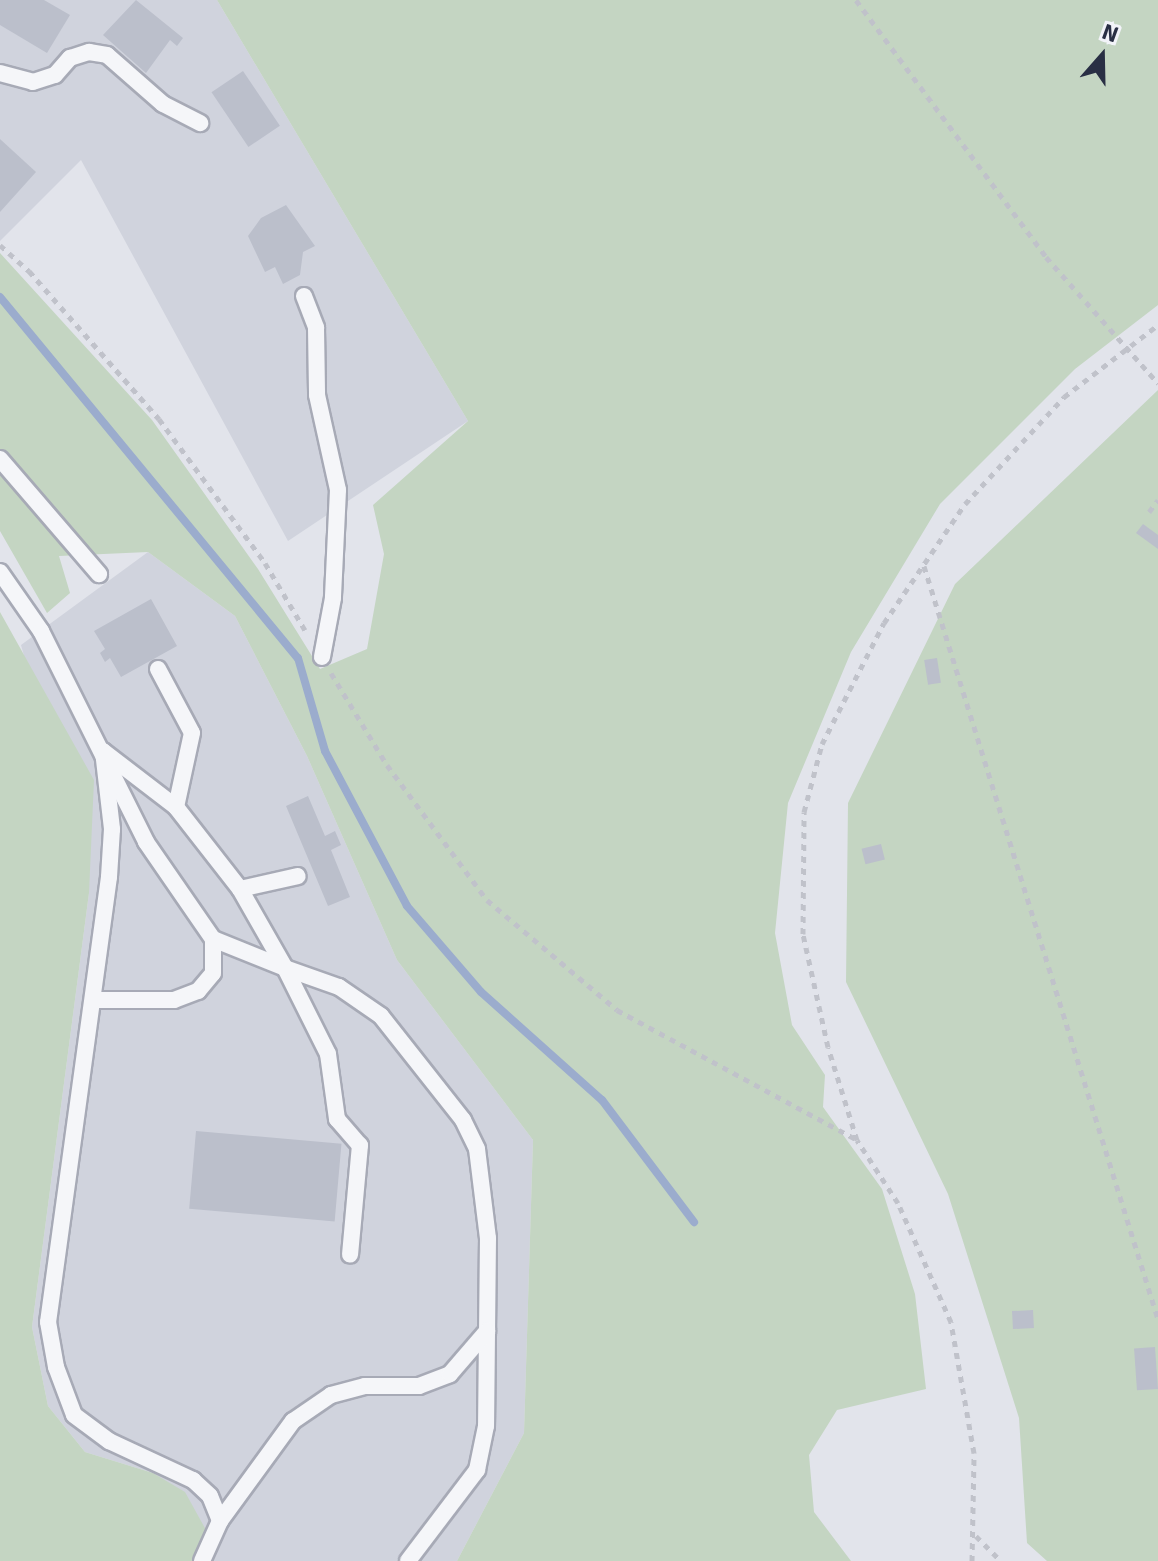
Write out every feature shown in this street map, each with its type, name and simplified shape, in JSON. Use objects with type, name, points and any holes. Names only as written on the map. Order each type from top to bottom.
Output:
[{"type":"lane","points":[[0,73],[33,82],[55,75],[70,58],[89,52],[107,55],[163,104],[200,123]]},
{"type":"lane","points":[[304,296],[316,328],[317,395],[338,490],[333,598],[322,657]]},
{"type":"lane","points":[[0,459],[99,574]]},
{"type":"lane","points":[[0,572],[41,631],[146,842],[213,939],[339,987],[381,1016],[463,1120],[484,1176],[486,1426],[477,1470],[408,1561]]},
{"type":"lane","points":[[158,669],[192,733],[176,807]]},
{"type":"lane","points":[[103,751],[176,807],[240,889],[285,968],[328,1054],[337,1119],[360,1145],[350,1255]]},
{"type":"lane","points":[[103,751],[112,829],[95,1000],[48,1322],[56,1367],[74,1415],[109,1441],[193,1480],[210,1496],[220,1521]]},
{"type":"lane","points":[[240,889],[298,876]]},
{"type":"lane","points":[[95,1000],[174,1000],[198,991],[213,973],[213,939]]},
{"type":"lane","points":[[202,1561],[220,1521],[293,1421],[331,1395],[365,1386],[419,1386],[450,1374],[487,1331]]},
{"type":"path","points":[[856,0],[1046,257],[1131,348],[1158,383]]},
{"type":"path","points":[[0,245],[29,271],[159,419],[265,563],[387,765],[487,900],[617,1010],[857,1140]]},
{"type":"path","points":[[972,1561],[975,1535],[974,1453],[951,1322],[898,1203],[857,1140],[828,1047],[803,934],[804,812],[822,744],[884,623],[965,504],[1064,397],[1158,325]]},
{"type":"path","points":[[1149,512],[1158,500]]},
{"type":"path","points":[[924,565],[1158,1319]]},
{"type":"path","points":[[975,1535],[1001,1561]]},
{"type":"shaded area","points":[[0,0],[217,0],[468,421],[288,541],[81,160],[0,241]]},
{"type":"shaded area","points":[[148,552],[235,616],[307,756],[397,960],[533,1140],[524,1433],[457,1561],[192,1561],[205,1530],[153,1473],[85,1452],[48,1406],[32,1327],[89,893],[21,645]]},
{"type":"green space","points":[[217,0],[1158,0],[1158,305],[1075,369],[940,504],[851,652],[788,803],[775,933],[792,1025],[825,1075],[823,1107],[882,1189],[915,1294],[926,1389],[837,1410],[809,1455],[814,1512],[851,1561],[457,1561],[524,1433],[533,1140],[397,960],[307,756],[235,616],[148,552],[59,556],[70,593],[47,613],[0,531],[0,253],[152,420],[258,569],[320,669],[367,649],[384,554],[373,505],[468,421]]},
{"type":"green space","points":[[1158,390],[1158,1561],[1047,1561],[1027,1543],[1019,1418],[948,1194],[846,982],[848,803],[955,584]]},
{"type":"green space","points":[[0,612],[94,780],[89,893],[32,1327],[48,1406],[85,1452],[153,1473],[185,1492],[206,1530],[192,1561],[0,1561]]},
{"type":"building","points":[[0,0],[44,0],[70,15],[47,53],[0,25]]},
{"type":"building","points":[[136,0],[183,38],[177,46],[170,40],[146,73],[103,35]]},
{"type":"building","points":[[243,71],[280,126],[248,147],[211,92]]},
{"type":"building","points":[[0,139],[36,172],[0,212]]},
{"type":"building","points":[[286,205],[315,246],[303,252],[300,275],[283,284],[275,267],[265,272],[248,236],[261,218]]},
{"type":"building","points":[[1143,524],[1158,535],[1158,549],[1136,533]]},
{"type":"building","points":[[151,599],[177,646],[121,677],[110,658],[105,662],[100,653],[105,649],[94,631]]},
{"type":"building","points":[[937,658],[941,683],[928,685],[924,660]]},
{"type":"building","points":[[308,796],[325,836],[335,831],[341,845],[331,850],[350,897],[328,906],[286,806]]},
{"type":"building","points":[[881,844],[885,860],[865,864],[862,849]]},
{"type":"building","points":[[196,1131],[341,1144],[335,1221],[189,1209]]},
{"type":"building","points":[[1033,1310],[1034,1328],[1013,1329],[1012,1311]]},
{"type":"building","points":[[1155,1347],[1158,1389],[1137,1390],[1134,1348]]},
{"type":"waterway","points":[[0,297],[298,658],[325,751],[407,906],[481,992],[602,1100],[694,1222]]}]
